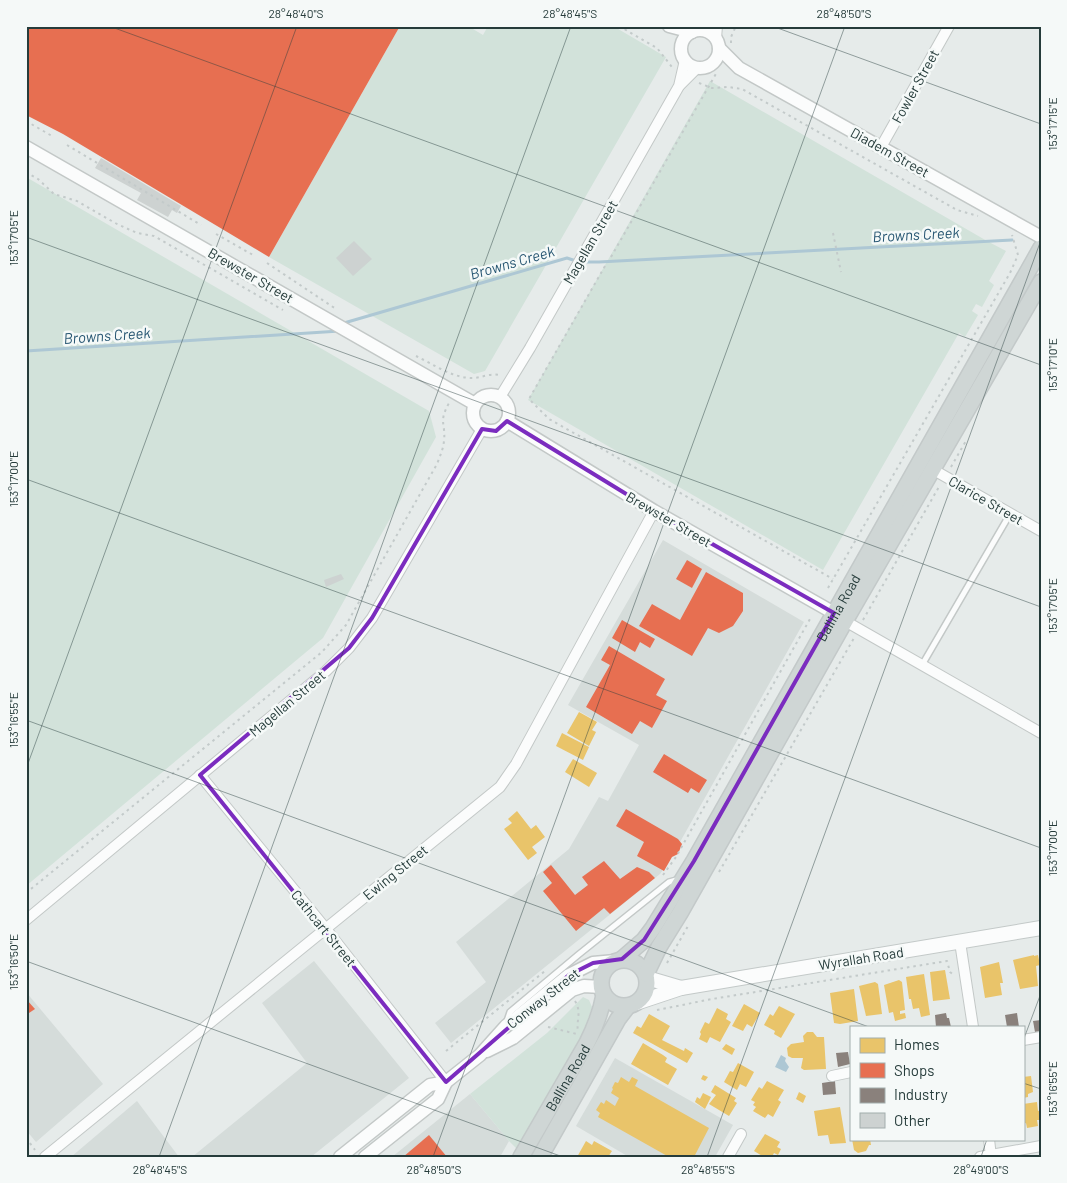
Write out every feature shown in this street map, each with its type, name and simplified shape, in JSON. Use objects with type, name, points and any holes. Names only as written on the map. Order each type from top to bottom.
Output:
[{"type":"main road","name":"Ballina Road","points":[[646,976],[659,947],[680,913],[1041,248]]},
{"type":"main road","name":"Ballina Road","points":[[618,960],[644,940],[653,928],[839,617],[932,469],[1041,282]]},
{"type":"main road","name":"Wyrallah Road","points":[[632,1004],[680,988],[1041,928]]},
{"type":"main road","points":[[618,960],[634,962],[643,969],[647,983],[644,994],[632,1004],[623,1006],[612,1003],[602,991],[603,973],[606,967],[618,960]]},
{"type":"main road","name":"Wyrallah Road","points":[[646,976],[680,988]]},
{"type":"main road","name":"Ballina Road","points":[[521,1157],[587,1043],[601,1010],[602,991]]},
{"type":"main road","name":"Ballina Road","points":[[540,1157],[610,1033],[632,1004]]},
{"type":"street","points":[[668,26],[700,29],[721,40],[715,67],[698,67],[689,63],[682,55],[682,44],[688,35],[700,29]]},
{"type":"street","points":[[668,26],[682,44]]},
{"type":"street","name":"Fowler Street","points":[[881,146],[949,26]]},
{"type":"street","name":"Diadem Street","points":[[721,40],[739,68]]},
{"type":"street","name":"Magellan Street","points":[[679,86],[685,60]]},
{"type":"street","name":"Magellan Street","points":[[500,396],[530,348],[679,86],[698,67]]},
{"type":"street","name":"Diadem Street","points":[[715,67],[739,68],[1041,237]]},
{"type":"street","name":"Brewster Street","points":[[26,147],[475,404]]},
{"type":"street","points":[[492,394],[500,396],[508,406],[509,414],[507,421],[501,429],[496,431],[482,429],[473,418],[475,404],[484,396],[492,394]]},
{"type":"street","name":"Brewster Street","points":[[507,421],[654,511],[1041,733]]},
{"type":"street","name":"Magellan Street","points":[[26,920],[326,671],[349,648],[372,618],[482,429]]},
{"type":"street","name":"Clarice Street","points":[[932,469],[1041,531]]},
{"type":"street","name":"Ewing Street","points":[[45,1157],[500,787],[516,764],[654,511]]},
{"type":"street","name":"Cathcart Street","points":[[200,775],[326,929],[446,1082]]},
{"type":"street","points":[[960,942],[973,1026]]},
{"type":"street","name":"Conway Street","points":[[365,1157],[438,1099],[446,1082],[480,1055],[506,1026],[569,975],[593,963],[618,960]]},
{"type":"street","name":"Conway Street","points":[[480,1055],[512,1038],[572,990],[584,986],[602,991]]},
{"type":"street","points":[[1024,1040],[1041,1037]]},
{"type":"street","points":[[832,1076],[850,1072]]},
{"type":"street","name":"Conway Street","points":[[340,1157],[430,1085],[446,1082]]},
{"type":"street","points":[[728,1157],[741,1134]]},
{"type":"street","points":[[989,1140],[991,1156]]},
{"type":"street","points":[[980,1157],[1041,1146]]},
{"type":"lane","points":[[922,665],[1010,514]]},
{"type":"lane","points":[[506,1026],[510,1012],[578,955],[669,882],[683,879]]},
{"type":"path","points":[[619,26],[657,48],[674,69]]},
{"type":"path","points":[[721,40],[731,37],[736,26]]},
{"type":"path","points":[[611,256],[708,86],[715,67]]},
{"type":"path","points":[[696,82],[708,86],[742,89],[957,210],[983,217]]},
{"type":"path","points":[[26,121],[52,136]]},
{"type":"path","points":[[67,145],[201,225]]},
{"type":"path","points":[[26,172],[38,179],[54,194],[77,201],[137,233],[154,236],[283,310]]},
{"type":"path","points":[[833,233],[840,272]]},
{"type":"path","points":[[216,234],[253,255]]},
{"type":"path","points":[[828,588],[1010,273],[1018,255],[1013,235]]},
{"type":"path","points":[[267,263],[340,312]]},
{"type":"path","points":[[605,266],[529,400],[549,419],[833,579]]},
{"type":"path","points":[[415,355],[458,377],[474,378],[499,374]]},
{"type":"path","points":[[26,893],[322,652],[346,624],[437,464],[444,440],[443,414],[449,403]]},
{"type":"path","points":[[863,620],[941,483]]},
{"type":"path","points":[[658,880],[666,873],[676,857],[810,619]]},
{"type":"path","points":[[717,877],[854,636]]},
{"type":"path","points":[[646,976],[668,962],[692,919]]},
{"type":"path","points":[[656,1010],[712,999],[946,961],[954,977],[964,975]]},
{"type":"path","points":[[446,1051],[551,966]]},
{"type":"path","points":[[548,1027],[579,1035],[577,1026],[580,1012],[574,1000]]},
{"type":"path","points":[[26,1138],[36,1150]]},
{"type":"highlighted area","points":[[507,421],[654,511],[834,613],[694,861],[644,940],[622,959],[593,963],[569,975],[446,1082],[200,775],[349,648],[372,618],[482,429],[496,431]]},
{"type":"shaded area","points":[[400,26],[468,26],[483,35],[488,26],[613,26],[666,57],[485,371],[474,374],[269,257]]},
{"type":"shaded area","points":[[710,81],[1006,251],[989,281],[994,285],[982,307],[976,304],[972,311],[978,315],[965,337],[959,333],[823,570],[528,400]]},
{"type":"shaded area","points":[[26,177],[429,411],[436,437],[323,638],[26,886]]},
{"type":"shaded area","points":[[663,540],[804,622],[671,858],[660,874],[451,1043],[435,1023],[486,982],[456,942],[569,849],[599,797],[608,801],[639,745],[568,705]]},
{"type":"shaded area","points":[[314,961],[409,1078],[311,1157],[192,1157],[307,1063],[262,1003]]},
{"type":"shaded area","points":[[26,992],[103,1084],[36,1142],[26,1130]]},
{"type":"shaded area","points":[[583,997],[589,1000],[592,1007],[583,1035],[518,1150],[470,1094],[547,1033]]},
{"type":"shaded area","points":[[615,1058],[733,1125],[715,1157],[629,1157],[576,1126]]},
{"type":"shaded area","points":[[470,1094],[509,1141],[500,1157],[392,1157]]},
{"type":"shaded area","points":[[137,1101],[179,1157],[71,1157]]},
{"type":"water","points":[[781,1055],[786,1058],[785,1061],[789,1067],[786,1072],[775,1067]]},
{"type":"building: Homes","points":[[579,712],[597,722],[592,730],[596,732],[589,746],[567,733]]},
{"type":"building: Homes","points":[[562,733],[589,747],[583,760],[556,746]]},
{"type":"building: Homes","points":[[573,759],[597,773],[589,787],[565,772]]},
{"type":"building: Homes","points":[[517,811],[531,829],[536,825],[545,837],[532,847],[537,853],[528,860],[504,829],[512,823],[508,819]]},
{"type":"building: Homes","points":[[1038,955],[1040,965],[1036,966],[1038,986],[1020,989],[1013,960]]},
{"type":"building: Homes","points":[[999,962],[1003,983],[1000,983],[1002,995],[985,998],[980,967]]},
{"type":"building: Homes","points":[[945,970],[950,999],[933,1001],[930,972]]},
{"type":"building: Homes","points":[[924,974],[930,1015],[921,1017],[919,1008],[913,1009],[911,999],[909,999],[906,977]]},
{"type":"building: Homes","points":[[899,980],[902,982],[905,1010],[900,1011],[900,1014],[905,1013],[906,1018],[895,1021],[893,1012],[889,1013],[884,985]]},
{"type":"building: Homes","points":[[875,982],[878,984],[882,1014],[866,1016],[859,986]]},
{"type":"building: Homes","points":[[854,989],[858,1021],[834,1023],[830,993]]},
{"type":"building: Homes","points":[[744,1004],[760,1013],[752,1027],[747,1024],[743,1031],[732,1026]]},
{"type":"building: Homes","points":[[779,1006],[795,1014],[781,1038],[774,1034],[775,1031],[764,1025],[770,1014],[773,1016]]},
{"type":"building: Homes","points":[[717,1008],[728,1014],[726,1019],[731,1022],[720,1042],[710,1037],[707,1043],[699,1039],[700,1032],[705,1022],[709,1024]]},
{"type":"building: Homes","points":[[649,1014],[670,1026],[662,1040],[684,1051],[685,1048],[693,1053],[687,1063],[633,1033],[637,1026],[641,1028]]},
{"type":"building: Homes","points":[[807,1032],[813,1032],[817,1037],[824,1037],[826,1069],[804,1070],[801,1068],[803,1058],[788,1056],[787,1048],[791,1044],[804,1042],[803,1036]]},
{"type":"building: Homes","points":[[643,1043],[667,1058],[665,1062],[677,1069],[668,1085],[631,1064]]},
{"type":"building: Homes","points":[[726,1044],[735,1049],[732,1055],[722,1049]]},
{"type":"building: Homes","points":[[738,1063],[754,1072],[746,1087],[740,1084],[737,1090],[724,1082],[730,1071],[733,1072]]},
{"type":"building: Homes","points":[[703,1075],[708,1077],[705,1081],[701,1079]]},
{"type":"building: Homes","points":[[1031,1076],[1033,1092],[1024,1098],[1024,1077]]},
{"type":"building: Homes","points":[[621,1077],[629,1082],[632,1077],[638,1080],[635,1086],[709,1128],[694,1157],[669,1157],[598,1117],[600,1113],[596,1110],[601,1102],[604,1104],[606,1100],[615,1106],[619,1098],[611,1093],[612,1088]]},
{"type":"building: Homes","points":[[767,1081],[784,1090],[778,1100],[781,1102],[773,1117],[768,1114],[765,1118],[753,1111],[756,1107],[753,1105],[755,1102],[751,1100],[759,1087],[762,1089]]},
{"type":"building: Homes","points":[[715,1085],[736,1098],[734,1101],[737,1103],[729,1116],[709,1104],[716,1095],[711,1092]]},
{"type":"building: Homes","points":[[799,1092],[806,1096],[803,1103],[796,1099]]},
{"type":"building: Homes","points":[[703,1093],[711,1097],[705,1109],[695,1102],[697,1097],[700,1099]]},
{"type":"building: Homes","points":[[1037,1102],[1038,1111],[1041,1110],[1041,1120],[1037,1120],[1038,1126],[1027,1128],[1026,1123],[1024,1124],[1024,1104]]},
{"type":"building: Homes","points":[[840,1107],[846,1143],[830,1144],[828,1135],[818,1136],[814,1111]]},
{"type":"building: Homes","points":[[765,1134],[780,1142],[777,1147],[781,1149],[778,1155],[774,1153],[772,1157],[764,1157],[754,1151]]},
{"type":"building: Homes","points":[[852,1140],[870,1140],[871,1145],[869,1145],[866,1151],[858,1153],[854,1150]]},
{"type":"building: Homes","points":[[586,1141],[592,1145],[594,1141],[612,1151],[608,1157],[577,1157]]},
{"type":"building: Shops","points":[[26,26],[400,26],[269,257],[63,134],[26,115]]},
{"type":"building: Shops","points":[[687,560],[702,569],[692,588],[676,579]]},
{"type":"building: Shops","points":[[706,572],[743,593],[743,611],[733,626],[719,633],[708,628],[692,656],[639,626],[652,604],[680,620]]},
{"type":"building: Shops","points":[[622,620],[655,639],[650,648],[640,642],[635,652],[612,638]]},
{"type":"building: Shops","points":[[609,646],[665,679],[656,695],[667,701],[652,728],[640,721],[632,734],[586,707],[610,665],[601,660]]},
{"type":"building: Shops","points":[[664,754],[707,780],[699,793],[691,788],[688,793],[653,772]]},
{"type":"building: Shops","points":[[626,809],[678,839],[682,844],[678,854],[672,857],[664,871],[637,856],[644,842],[616,826]]},
{"type":"building: Shops","points":[[604,861],[620,879],[637,867],[649,872],[655,878],[610,914],[604,908],[576,931],[543,891],[552,883],[543,872],[551,865],[575,895],[588,885],[582,877]]},
{"type":"building: Shops","points":[[26,999],[35,1009],[26,1015]]},
{"type":"building: Shops","points":[[429,1135],[447,1157],[403,1157]]},
{"type":"building: Industry","points":[[946,1013],[951,1026],[936,1026],[935,1015]]},
{"type":"building: Industry","points":[[1017,1013],[1019,1026],[1007,1026],[1005,1015]]},
{"type":"building: Industry","points":[[1041,1020],[1041,1031],[1035,1032],[1033,1021]]},
{"type":"building: Industry","points":[[848,1052],[850,1064],[838,1067],[836,1053]]},
{"type":"building: Industry","points":[[835,1081],[836,1094],[823,1095],[822,1083]]},
{"type":"building: Other","points":[[101,158],[181,206],[177,213],[172,210],[168,217],[137,200],[141,193],[95,168]]},
{"type":"building: Other","points":[[354,241],[372,259],[353,276],[336,258]]},
{"type":"building: Other","points":[[341,574],[344,579],[326,587],[324,580]]},
{"type":"waterway","name":"Browns Creek","points":[[343,326],[344,323],[567,258],[579,262],[599,262],[1012,240]]},
{"type":"waterway","name":"Browns Creek","points":[[26,351],[340,331]]}]
